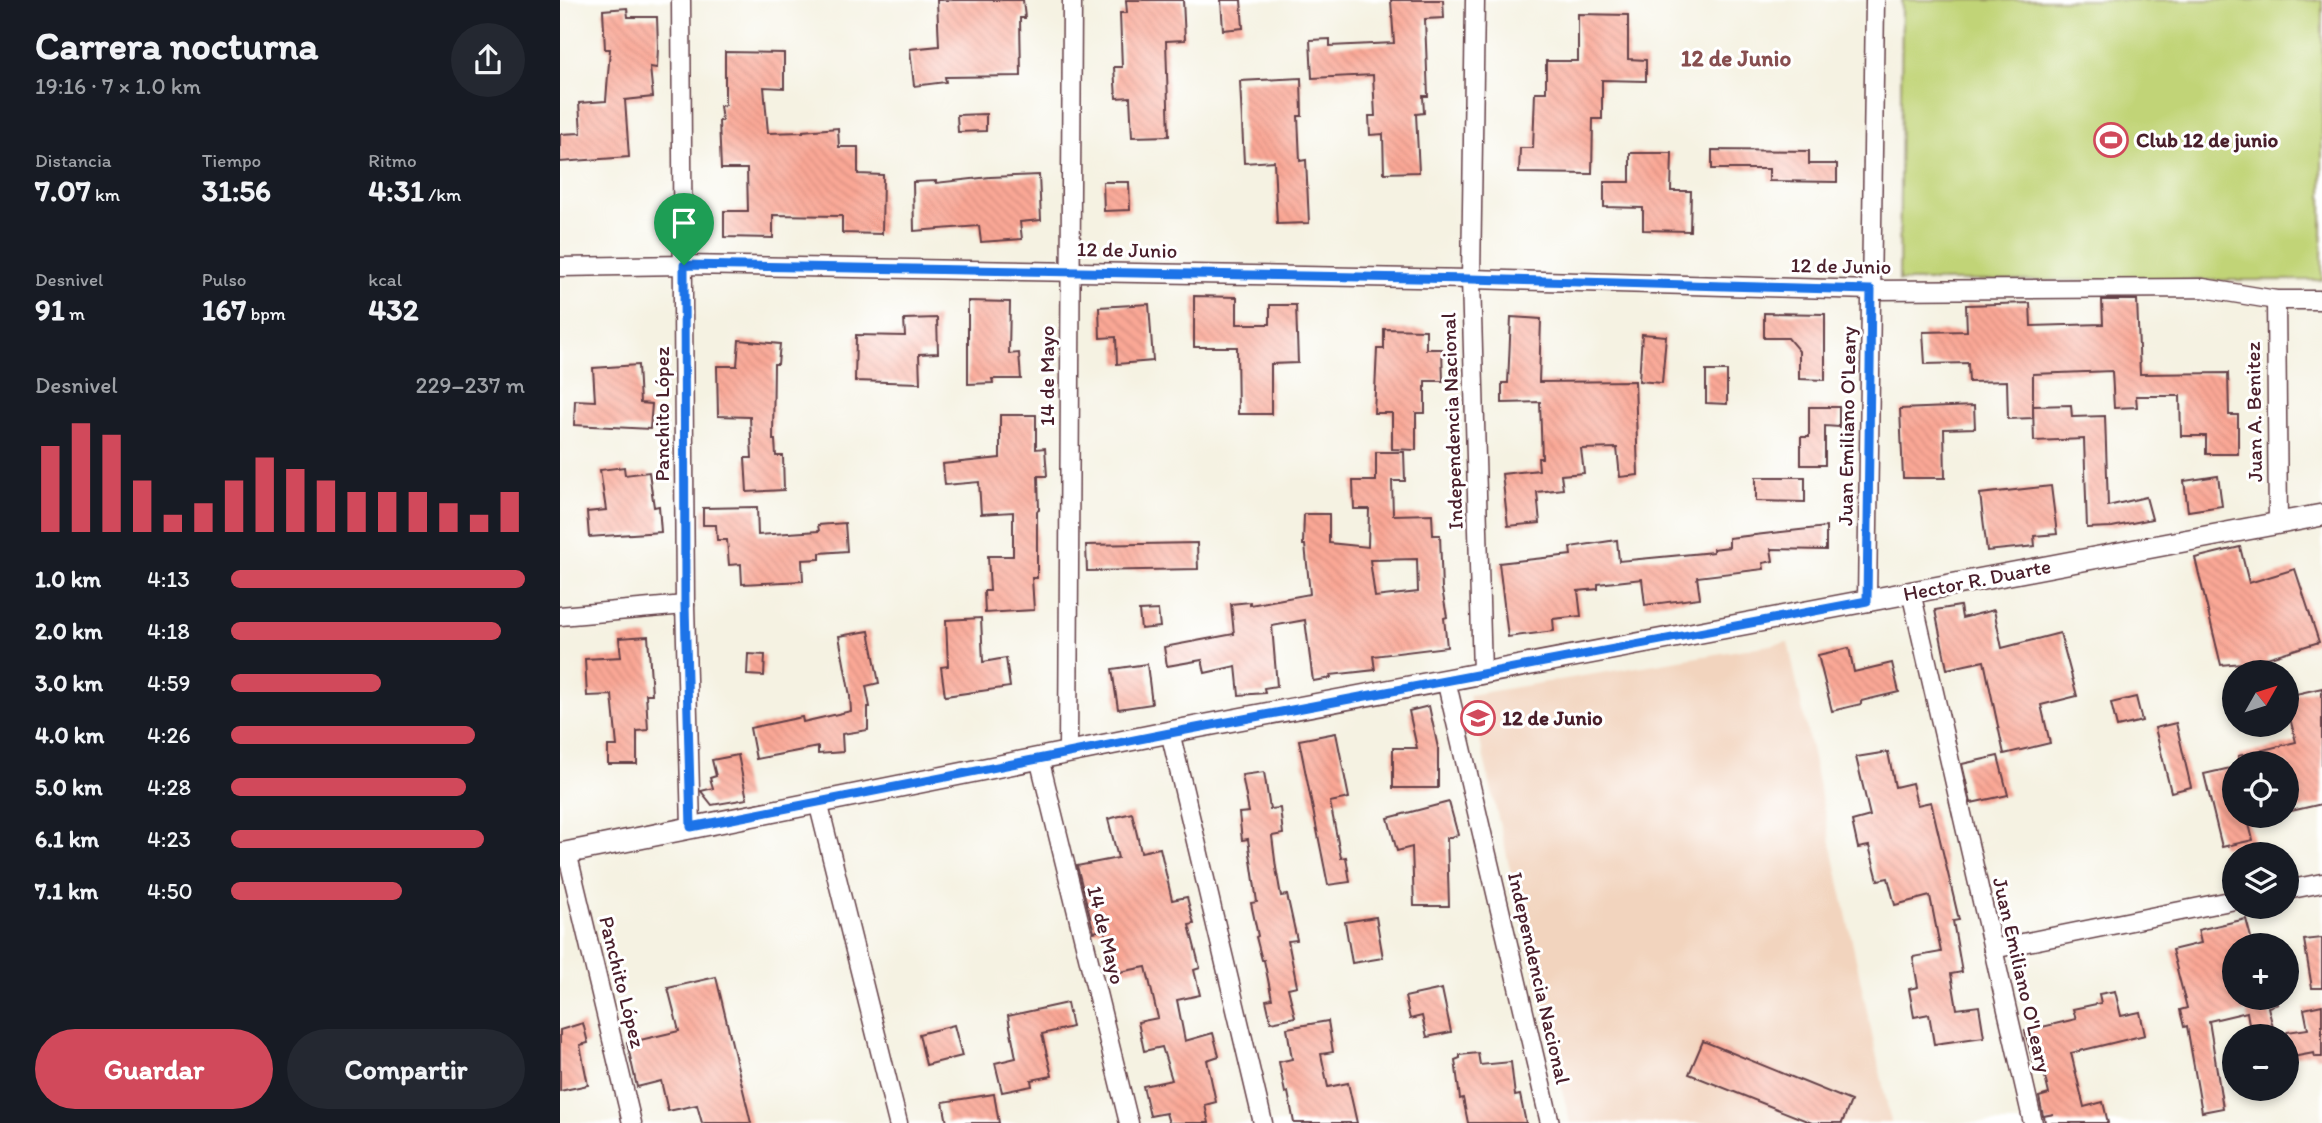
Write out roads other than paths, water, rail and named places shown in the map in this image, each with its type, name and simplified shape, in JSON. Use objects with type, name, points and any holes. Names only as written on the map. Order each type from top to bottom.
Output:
[{"type":"street","name":"Panchito López","points":[[681,0],[685,605],[691,827]]},
{"type":"street","name":"14 de Mayo","points":[[1068,752],[1073,0]]},
{"type":"street","name":"Independencia Nacional","points":[[1475,0],[1471,279],[1482,673]]},
{"type":"street","name":"Juan Emiliano O'Leary","points":[[1867,601],[1875,0]]},
{"type":"street","name":"12 de Junio","points":[[560,267],[684,265],[1471,279],[1871,290],[2203,288],[2276,300],[2322,300]]},
{"type":"street","name":"Juan A. Benitez","points":[[2276,300],[2278,523]]},
{"type":"street","name":"Hector R. Duarte","points":[[563,853],[1068,752],[2322,515]]},
{"type":"street","name":"Juan Emiliano O'Leary","points":[[1911,592],[2033,1123]]},
{"type":"street","points":[[560,616],[685,605]]},
{"type":"street","name":"Independencia Nacional","points":[[1446,680],[1550,1123]]},
{"type":"street","points":[[1170,733],[1263,1123]]},
{"type":"street","name":"14 de Mayo","points":[[1039,758],[1129,1123]]},
{"type":"street","points":[[818,802],[898,1123]]},
{"type":"street","name":"Panchito López","points":[[563,853],[632,1123]]},
{"type":"street","points":[[2299,888],[2322,883]]},
{"type":"street","points":[[1993,949],[2222,903]]},
{"type":"place","name":"Club 12 de junio","points":[[2111,140]]},
{"type":"place","name":"12 de Junio","points":[[1478,718]]},
{"type":"district","name":"12 de Junio","points":[[1736,58]]}]
